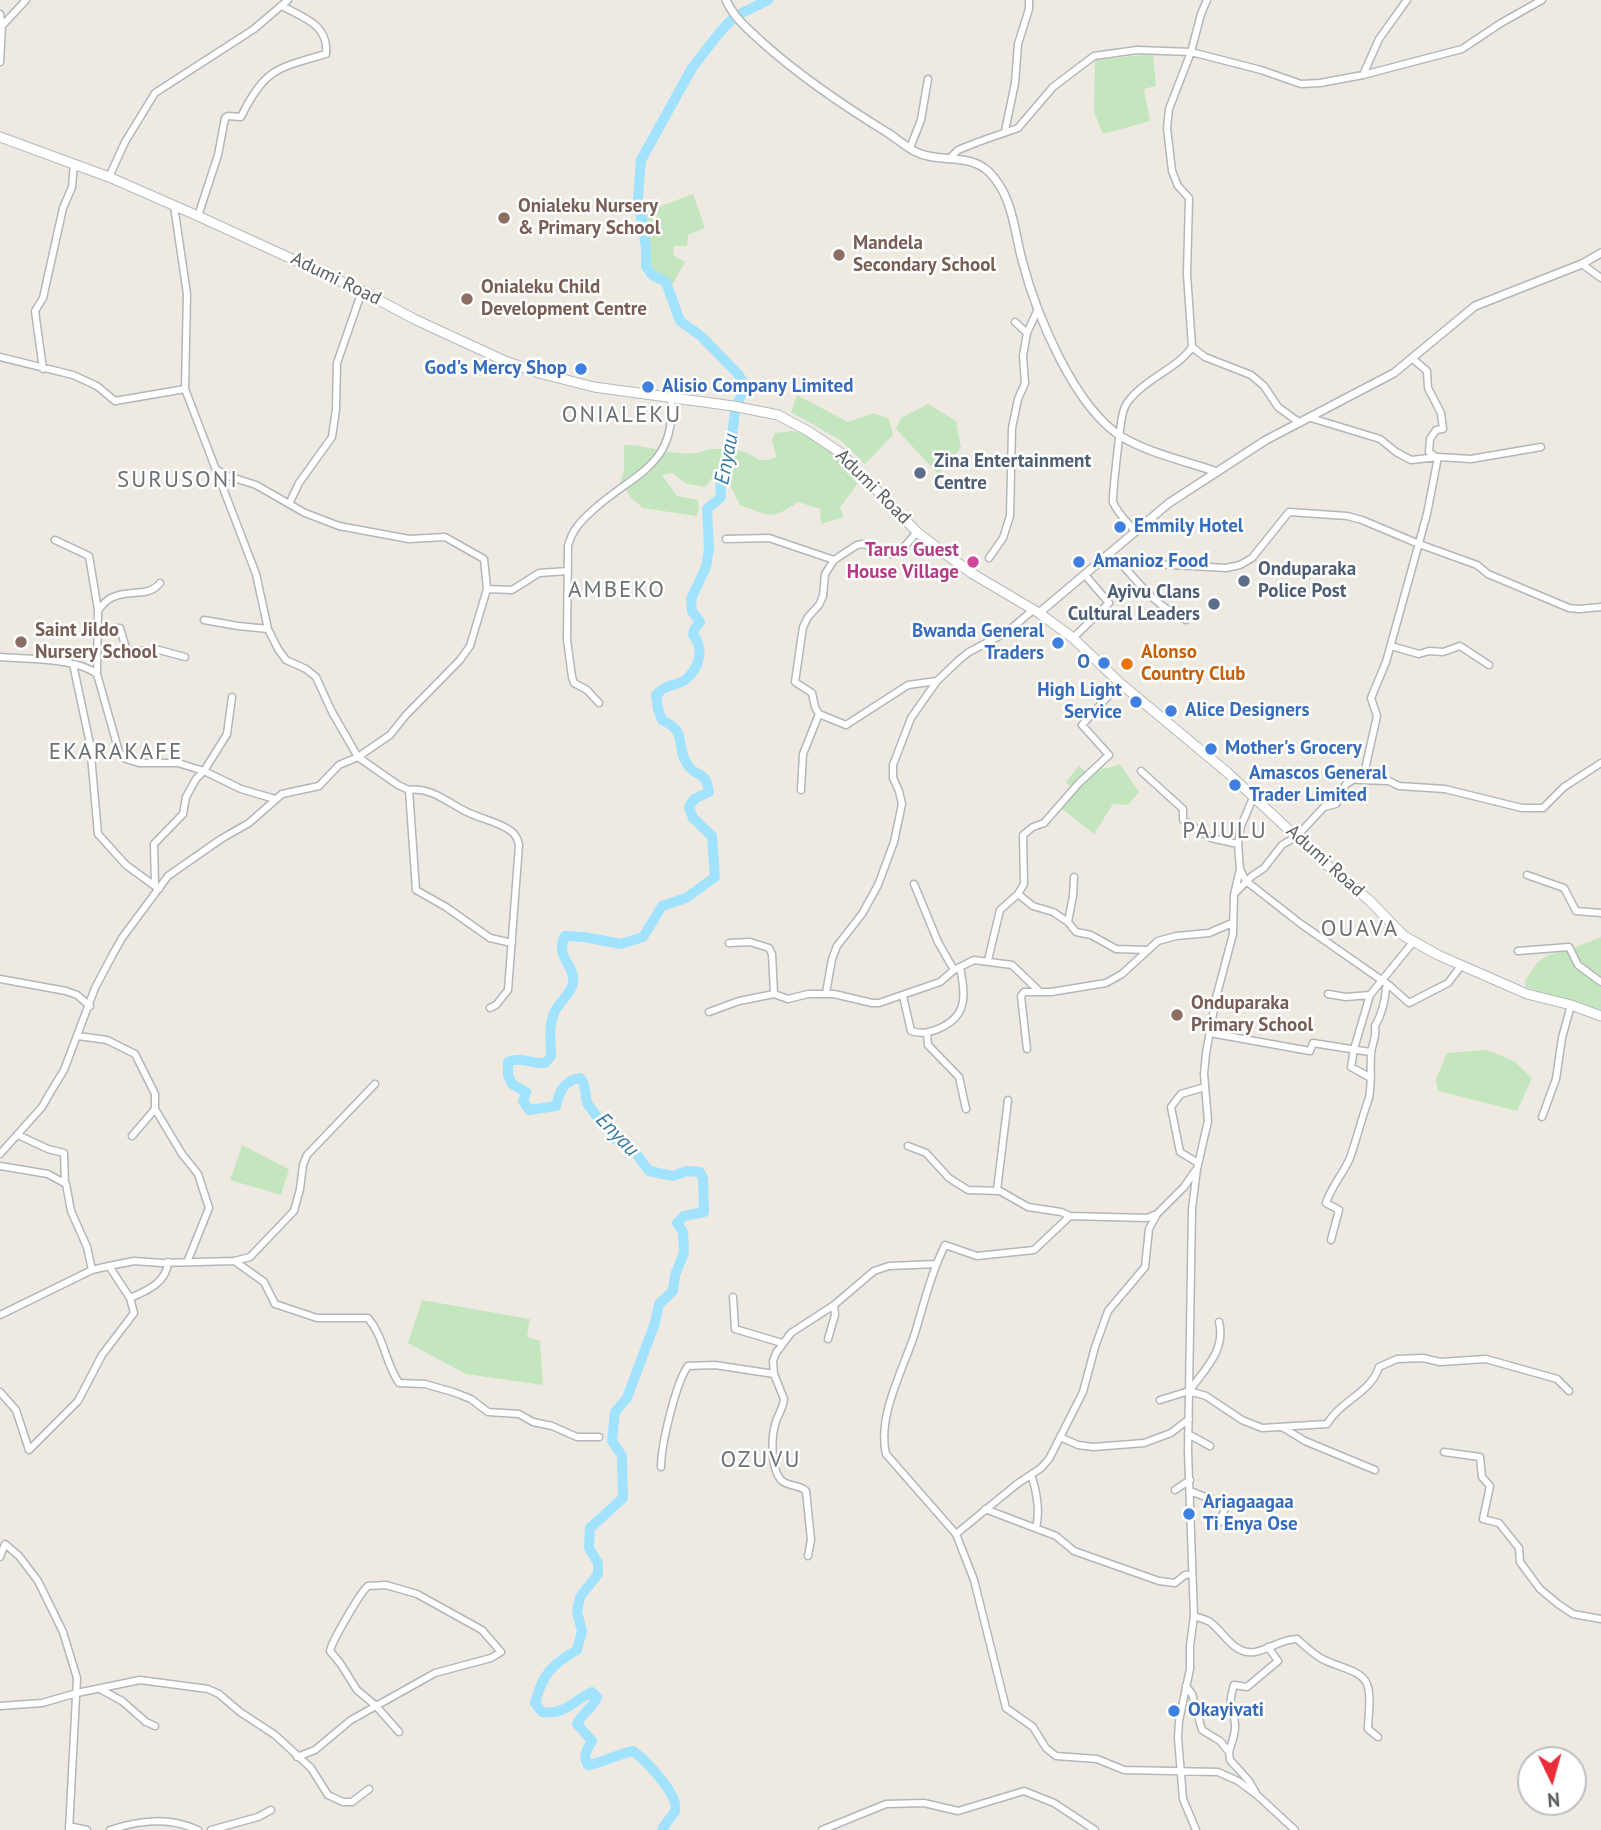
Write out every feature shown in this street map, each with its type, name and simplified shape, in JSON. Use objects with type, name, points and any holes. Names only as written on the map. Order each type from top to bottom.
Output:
[{"type":"main road","name":"Adumi Road","points":[[0,137],[109,177],[362,291],[463,342],[539,373],[594,387],[778,415],[829,443],[917,532],[972,574],[1036,611],[1073,638],[1120,683],[1228,773],[1320,859],[1369,900],[1404,936],[1461,966],[1527,994],[1601,1016]]},
{"type":"street","points":[[1,27],[26,0]]},
{"type":"street","points":[[109,177],[125,142],[155,93],[254,29],[288,0]]},
{"type":"street","points":[[726,0],[732,13],[786,64],[859,116],[925,155],[951,157],[979,164],[1000,185],[1013,218],[1022,261],[1038,309],[1079,393],[1121,436],[1149,450],[1217,472]]},
{"type":"street","points":[[1005,131],[1016,77],[1018,44],[1029,9],[1029,0]]},
{"type":"street","points":[[1136,532],[1113,504],[1112,492],[1122,418],[1128,401],[1140,388],[1181,359],[1192,347],[1187,275],[1189,198],[1178,186],[1172,171],[1167,128],[1168,109],[1191,52],[1207,0]]},
{"type":"street","points":[[1363,75],[1379,39],[1407,0]]},
{"type":"street","points":[[951,157],[958,150],[1022,125],[1053,87],[1094,56],[1137,50],[1191,52],[1261,70],[1301,84],[1363,75],[1462,49],[1542,0]]},
{"type":"street","points":[[198,216],[218,155],[225,118],[241,117],[256,88],[269,75],[286,66],[326,54],[327,45],[323,31],[282,6]]},
{"type":"street","points":[[0,14],[0,62]]},
{"type":"street","points":[[910,148],[921,120],[928,79]]},
{"type":"street","points":[[43,369],[35,311],[43,298],[63,208],[72,187],[75,164]]},
{"type":"street","points":[[174,206],[187,294],[185,389],[256,574],[268,629],[281,656],[316,677],[332,712],[358,757],[409,790],[424,790],[442,797],[464,811],[501,826],[518,839],[508,990],[496,1005],[489,1008]]},
{"type":"street","points":[[826,993],[837,946],[862,914],[878,885],[894,842],[902,804],[892,774],[900,741],[911,718],[937,681],[969,652],[1007,632],[1085,575],[1169,503],[1266,440],[1394,373],[1475,306],[1582,264],[1601,253]]},
{"type":"street","points":[[1582,264],[1601,278]]},
{"type":"street","points":[[289,504],[299,483],[332,437],[337,363],[362,291]]},
{"type":"street","points":[[989,558],[1003,538],[1010,516],[1012,428],[1018,398],[1026,383],[1023,356],[1027,333],[1038,309]]},
{"type":"street","points":[[1015,322],[1027,333]]},
{"type":"street","points":[[1192,347],[1206,357],[1251,375],[1264,386],[1279,407],[1300,423]]},
{"type":"street","points":[[0,357],[73,375],[97,386],[115,401],[185,389]]},
{"type":"street","points":[[1413,359],[1427,371],[1427,388],[1441,413],[1443,429],[1436,430],[1430,439],[1429,452],[1433,457],[1471,458],[1541,447]]},
{"type":"street","points":[[599,703],[587,690],[572,680],[568,640],[568,545],[576,526],[656,461],[667,437],[671,398]]},
{"type":"street","points":[[1311,418],[1380,439],[1410,460],[1438,457]]},
{"type":"street","points":[[1234,895],[1264,868],[1282,845],[1297,836],[1324,807],[1336,804],[1346,784],[1363,774],[1377,716],[1371,698],[1391,646],[1419,544],[1438,457]]},
{"type":"street","points":[[0,1154],[46,1100],[64,1070],[99,981],[122,938],[168,876],[221,839],[250,823],[286,792],[319,786],[339,765],[358,757],[390,735],[470,646],[487,589],[484,559],[448,539],[409,539],[358,531],[318,519],[256,485],[217,470]]},
{"type":"street","points":[[1119,562],[1226,568],[1240,565],[1261,549],[1289,512],[1362,520],[1477,565],[1488,574],[1569,608],[1601,607]]},
{"type":"street","points":[[917,532],[898,553],[891,554],[863,544],[834,560],[825,574],[820,605],[808,617],[803,627],[795,682],[812,693],[819,714],[846,725],[908,685],[937,681]]},
{"type":"street","points":[[726,539],[769,538],[834,560]]},
{"type":"street","points":[[55,540],[89,556],[98,610],[97,674],[119,752],[125,759],[139,763],[178,763],[204,771],[241,789],[275,799]]},
{"type":"street","points":[[1109,556],[1119,562],[1156,603],[1169,613],[1186,620]]},
{"type":"street","points":[[487,589],[512,590],[539,573],[568,571]]},
{"type":"street","points":[[1073,638],[1109,603],[1085,575]]},
{"type":"street","points":[[98,610],[111,598],[130,593],[144,594],[160,583]]},
{"type":"street","points":[[204,620],[268,629]]},
{"type":"street","points":[[98,629],[120,628],[126,648],[130,651],[159,650],[185,657]]},
{"type":"street","points":[[1391,646],[1419,654],[1429,651],[1443,652],[1460,646],[1489,665]]},
{"type":"street","points":[[0,657],[73,664],[90,668],[97,674]]},
{"type":"street","points":[[73,664],[90,744],[98,834],[126,865],[157,888]]},
{"type":"street","points":[[988,960],[1000,911],[1018,894],[1025,880],[1023,835],[1044,822],[1109,755],[1082,724],[1120,683]]},
{"type":"street","points":[[157,888],[155,844],[183,814],[186,797],[227,734],[232,697]]},
{"type":"street","points":[[801,790],[803,754],[819,714]]},
{"type":"street","points":[[1356,779],[1389,780],[1399,786],[1445,789],[1522,808],[1543,808],[1564,786],[1601,763]]},
{"type":"street","points":[[1141,771],[1183,809],[1183,820],[1211,838],[1238,844]]},
{"type":"street","points":[[409,790],[416,890],[490,938],[512,943]]},
{"type":"street","points":[[1196,1830],[1183,1799],[1179,1721],[1190,1668],[1189,1647],[1194,1616],[1188,1434],[1192,1209],[1197,1166],[1208,1121],[1203,1074],[1233,934],[1234,895],[1240,869],[1238,844],[1241,826],[1253,798]]},
{"type":"street","points":[[1240,869],[1247,881],[1301,924],[1381,979],[1409,1003],[1448,983],[1461,966]]},
{"type":"street","points":[[1527,876],[1564,888],[1576,911],[1601,913]]},
{"type":"street","points":[[1068,922],[1074,877]]},
{"type":"street","points":[[903,996],[910,1030],[927,1033],[946,1026],[960,1013],[964,994],[957,969],[939,942],[914,884]]},
{"type":"street","points":[[1018,894],[1032,906],[1053,912],[1068,922],[1076,932],[1091,936],[1116,949],[1147,950]]},
{"type":"street","points":[[1027,1049],[1021,993],[1051,992],[1106,983],[1122,974],[1153,944],[1165,938],[1209,933],[1232,923]]},
{"type":"street","points":[[1371,1078],[1351,1067],[1370,995],[1414,941]]},
{"type":"street","points":[[729,943],[750,942],[765,944],[769,948],[772,954],[774,994]]},
{"type":"street","points":[[1518,951],[1569,947],[1578,965],[1601,982]]},
{"type":"street","points":[[709,1012],[739,1001],[774,994],[788,999],[826,993],[872,1003],[903,996],[940,982],[974,960],[1012,965],[1039,991]]},
{"type":"street","points":[[0,979],[66,991],[77,995],[90,1006]]},
{"type":"street","points":[[1331,1240],[1339,1210],[1326,1203],[1350,1157],[1368,1098],[1371,1078],[1370,1052],[1377,1036],[1374,1026],[1385,1000],[1385,988],[1390,986]]},
{"type":"street","points":[[1328,994],[1346,997],[1370,995]]},
{"type":"street","points":[[1542,1117],[1556,1079],[1562,1038],[1571,1005]]},
{"type":"street","points":[[927,1033],[928,1045],[959,1077],[966,1109]]},
{"type":"street","points":[[1210,1033],[1310,1051],[1313,1043],[1370,1052]]},
{"type":"street","points":[[78,1036],[107,1040],[135,1054],[155,1094],[155,1109],[182,1154],[198,1174],[209,1204],[188,1260]]},
{"type":"street","points":[[0,1315],[12,1312],[92,1270],[109,1266],[134,1261],[245,1260],[256,1253],[287,1220],[297,1203],[307,1155],[375,1084]]},
{"type":"street","points":[[1197,1166],[1180,1152],[1171,1107],[1181,1094],[1205,1087]]},
{"type":"street","points":[[997,1190],[1008,1100]]},
{"type":"street","points":[[132,1136],[155,1109]]},
{"type":"street","points":[[18,1135],[48,1149],[64,1153],[65,1183],[71,1211],[87,1247],[92,1270]]},
{"type":"street","points":[[908,1146],[926,1153],[949,1178],[968,1190],[997,1190],[1028,1206],[1070,1216],[1147,1217],[1157,1214]]},
{"type":"street","points":[[0,1166],[48,1174],[65,1183]]},
{"type":"street","points":[[956,1534],[1045,1464],[1083,1392],[1108,1311],[1145,1267],[1149,1228],[1157,1214],[1184,1187],[1197,1166]]},
{"type":"street","points":[[1070,1216],[1034,1250],[978,1256],[945,1245],[936,1264],[887,1416],[883,1438],[886,1454],[956,1534],[974,1580],[1006,1708],[1027,1720],[1046,1748],[1056,1756],[1097,1759],[1124,1770],[1217,1772],[1238,1781],[1257,1795],[1295,1830]]},
{"type":"street","points":[[234,1261],[264,1282],[275,1304],[317,1318],[368,1318],[378,1331],[388,1364],[399,1382],[425,1384],[464,1395],[488,1412],[519,1414],[533,1422],[552,1426],[578,1437],[599,1437]]},
{"type":"street","points":[[130,1298],[148,1290],[162,1279],[168,1262]]},
{"type":"street","points":[[808,1556],[811,1539],[806,1491],[800,1486],[784,1483],[776,1472],[774,1430],[784,1399],[774,1374],[774,1357],[791,1332],[834,1305],[862,1280],[883,1266],[936,1264]]},
{"type":"street","points":[[0,1392],[16,1410],[29,1450],[78,1401],[102,1354],[133,1317],[134,1307],[130,1298],[109,1266]]},
{"type":"street","points":[[733,1297],[735,1329],[782,1343]]},
{"type":"street","points":[[828,1339],[835,1312],[834,1305]]},
{"type":"street","points":[[1189,1391],[1216,1355],[1221,1328],[1219,1322]]},
{"type":"street","points":[[1160,1400],[1189,1391],[1206,1396],[1242,1420],[1262,1428],[1327,1424],[1333,1413],[1375,1381],[1379,1367],[1397,1360],[1423,1358],[1440,1362],[1486,1359],[1557,1379],[1569,1391]]},
{"type":"street","points":[[661,1467],[663,1443],[683,1374],[688,1366],[715,1366],[774,1374]]},
{"type":"street","points":[[1060,1437],[1078,1445],[1093,1447],[1144,1443],[1171,1433],[1189,1419]]},
{"type":"street","points":[[1281,1426],[1305,1441],[1375,1470]]},
{"type":"street","points":[[1188,1434],[1210,1446]]},
{"type":"street","points":[[1444,1452],[1480,1457],[1482,1477],[1490,1486],[1483,1519],[1499,1522],[1519,1548],[1520,1563],[1541,1589],[1573,1614],[1601,1619]]},
{"type":"street","points":[[1031,1475],[1038,1517],[1036,1528]]},
{"type":"street","points":[[1175,1490],[1190,1480]]},
{"type":"street","points":[[1190,1491],[1226,1504],[1220,1522]]},
{"type":"street","points":[[985,1509],[1056,1536],[1074,1551],[1159,1581],[1175,1583],[1185,1575],[1192,1574]]},
{"type":"street","points":[[0,1557],[5,1544],[34,1574],[64,1632],[77,1678],[69,1828],[87,1830]]},
{"type":"street","points":[[297,1757],[315,1750],[351,1720],[376,1706],[435,1673],[491,1658],[501,1652],[482,1630],[417,1594],[394,1586],[368,1586],[358,1596],[330,1651],[358,1690],[376,1706],[399,1732]]},
{"type":"street","points":[[1194,1616],[1209,1621],[1231,1644],[1244,1651],[1253,1652],[1287,1639],[1297,1639],[1334,1666],[1359,1673],[1367,1683],[1370,1699],[1368,1729],[1378,1737]]},
{"type":"street","points":[[1257,1795],[1249,1781],[1230,1760],[1235,1724],[1230,1711],[1230,1699],[1234,1685],[1248,1686],[1278,1661],[1269,1647]]},
{"type":"street","points":[[0,1706],[37,1704],[77,1693],[146,1680],[208,1689],[266,1728],[311,1768],[333,1798],[352,1802],[369,1789]]},
{"type":"street","points":[[1186,1685],[1192,1694],[1202,1730],[1220,1741],[1229,1752]]},
{"type":"street","points":[[100,1689],[122,1701],[146,1722],[155,1726]]},
{"type":"street","points":[[822,1830],[886,1804],[924,1803],[958,1811],[1024,1791],[1054,1802],[1095,1830]]},
{"type":"street","points":[[211,1830],[258,1817],[271,1810]]},
{"type":"street","points":[[110,1830],[135,1822],[171,1822],[198,1830]]},
{"type":"green space","points":[[1153,54],[1156,86],[1144,89],[1150,121],[1103,134],[1094,112],[1095,60]]},
{"type":"green space","points":[[693,194],[705,228],[688,235],[687,246],[674,246],[673,255],[685,262],[672,285],[652,267],[642,213]]},
{"type":"green space","points":[[797,395],[848,422],[873,413],[889,419],[893,435],[865,464],[840,440],[791,412]]},
{"type":"green space","points":[[928,404],[956,421],[961,448],[938,474],[896,429],[901,418]]},
{"type":"green space","points":[[792,431],[832,449],[855,471],[860,480],[840,508],[844,517],[821,524],[820,509],[798,502],[770,515],[740,505],[729,483],[731,468],[722,463],[706,487],[687,484],[672,473],[662,475],[677,496],[698,500],[699,510],[696,516],[643,508],[632,499],[620,482],[624,471],[624,445],[687,453],[714,449],[732,450],[765,460],[776,457],[772,440],[775,433]]},
{"type":"green space","points":[[1120,764],[1139,792],[1128,805],[1113,804],[1094,834],[1062,809],[1075,792],[1066,782],[1079,766],[1087,773]]},
{"type":"green space","points":[[1601,937],[1601,1011],[1526,987],[1525,981],[1537,963],[1548,955]]},
{"type":"green space","points":[[1487,1050],[1514,1061],[1532,1078],[1517,1111],[1438,1091],[1436,1079],[1447,1053]]},
{"type":"green space","points":[[242,1145],[289,1169],[281,1195],[230,1180]]},
{"type":"green space","points":[[422,1300],[530,1319],[527,1337],[540,1341],[543,1385],[466,1374],[408,1343]]},
{"type":"waterway","name":"Enyau","points":[[662,1830],[675,1811],[675,1804],[660,1778],[633,1751],[594,1764],[588,1765],[586,1762],[586,1753],[592,1741],[577,1724],[597,1697],[592,1692],[563,1710],[550,1713],[542,1712],[535,1703],[549,1671],[577,1650],[582,1631],[577,1612],[580,1597],[598,1574],[598,1563],[589,1548],[590,1528],[623,1498],[622,1456],[612,1441],[615,1412],[627,1398],[655,1323],[659,1304],[673,1291],[675,1275],[684,1253],[683,1232],[677,1223],[684,1216],[704,1212],[703,1178],[700,1172],[687,1171],[673,1176],[649,1171],[633,1149],[618,1142],[603,1125],[587,1103],[584,1084],[580,1078],[563,1087],[556,1106],[529,1110],[523,1101],[526,1092],[512,1084],[508,1075],[508,1062],[517,1060],[545,1063],[551,1056],[551,1022],[557,1007],[573,983],[562,950],[565,936],[621,944],[643,937],[662,906],[686,898],[715,877],[712,836],[693,818],[689,807],[694,799],[709,792],[707,784],[686,762],[678,733],[662,720],[656,695],[664,688],[685,680],[699,659],[699,646],[693,635],[700,622],[692,611],[691,599],[706,567],[709,549],[707,509],[721,497],[720,475],[730,453],[735,411],[745,385],[738,374],[701,336],[680,321],[666,282],[652,275],[646,266],[646,248],[638,198],[641,160],[692,68],[734,17],[768,0]]},
{"type":"place","name":"Onialeku Nursery & Primary School","points":[[504,218]]},
{"type":"place","name":"Mandela Secondary School","points":[[839,255]]},
{"type":"place","name":"Onialeku Child Development Centre","points":[[467,299]]},
{"type":"place","name":"God's Mercy Shop","points":[[581,369]]},
{"type":"place","name":"Alisio Company Limited","points":[[648,387]]},
{"type":"place","name":"Zina Entertainment Centre","points":[[920,473]]},
{"type":"place","name":"Emmily Hotel","points":[[1120,527]]},
{"type":"place","name":"Tarus Guest House Village","points":[[973,562]]},
{"type":"place","name":"Amanioz Food","points":[[1079,562]]},
{"type":"place","name":"Onduparaka Police Post","points":[[1244,581]]},
{"type":"place","name":"Ayivu Clans Cultural Leaders","points":[[1214,604]]},
{"type":"place","name":"Saint Jildo Nursery School","points":[[21,642]]},
{"type":"place","name":"Bwanda General Traders","points":[[1058,643]]},
{"type":"place","name":"O","points":[[1104,663]]},
{"type":"place","name":"Alonso Country Club","points":[[1127,664]]},
{"type":"place","name":"High Light Service","points":[[1136,702]]},
{"type":"place","name":"Alice Designers","points":[[1171,711]]},
{"type":"place","name":"Mother's Grocery","points":[[1211,749]]},
{"type":"place","name":"Amascos General Trader Limited","points":[[1235,785]]},
{"type":"place","name":"Onduparaka Primary School","points":[[1177,1015]]},
{"type":"place","name":"Ariagaagaa Ti Enya Ose","points":[[1189,1514]]},
{"type":"place","name":"Okayivati","points":[[1174,1711]]},
{"type":"district","name":"ONIALEKU","points":[[622,415]]},
{"type":"district","name":"SURUSONI","points":[[178,480]]},
{"type":"district","name":"AMBEKO","points":[[617,590]]},
{"type":"district","name":"EKARAKAFE","points":[[116,752]]},
{"type":"district","name":"PAJULU","points":[[1225,831]]},
{"type":"district","name":"OUAVA","points":[[1360,929]]},
{"type":"district","name":"OZUVU","points":[[761,1460]]}]
